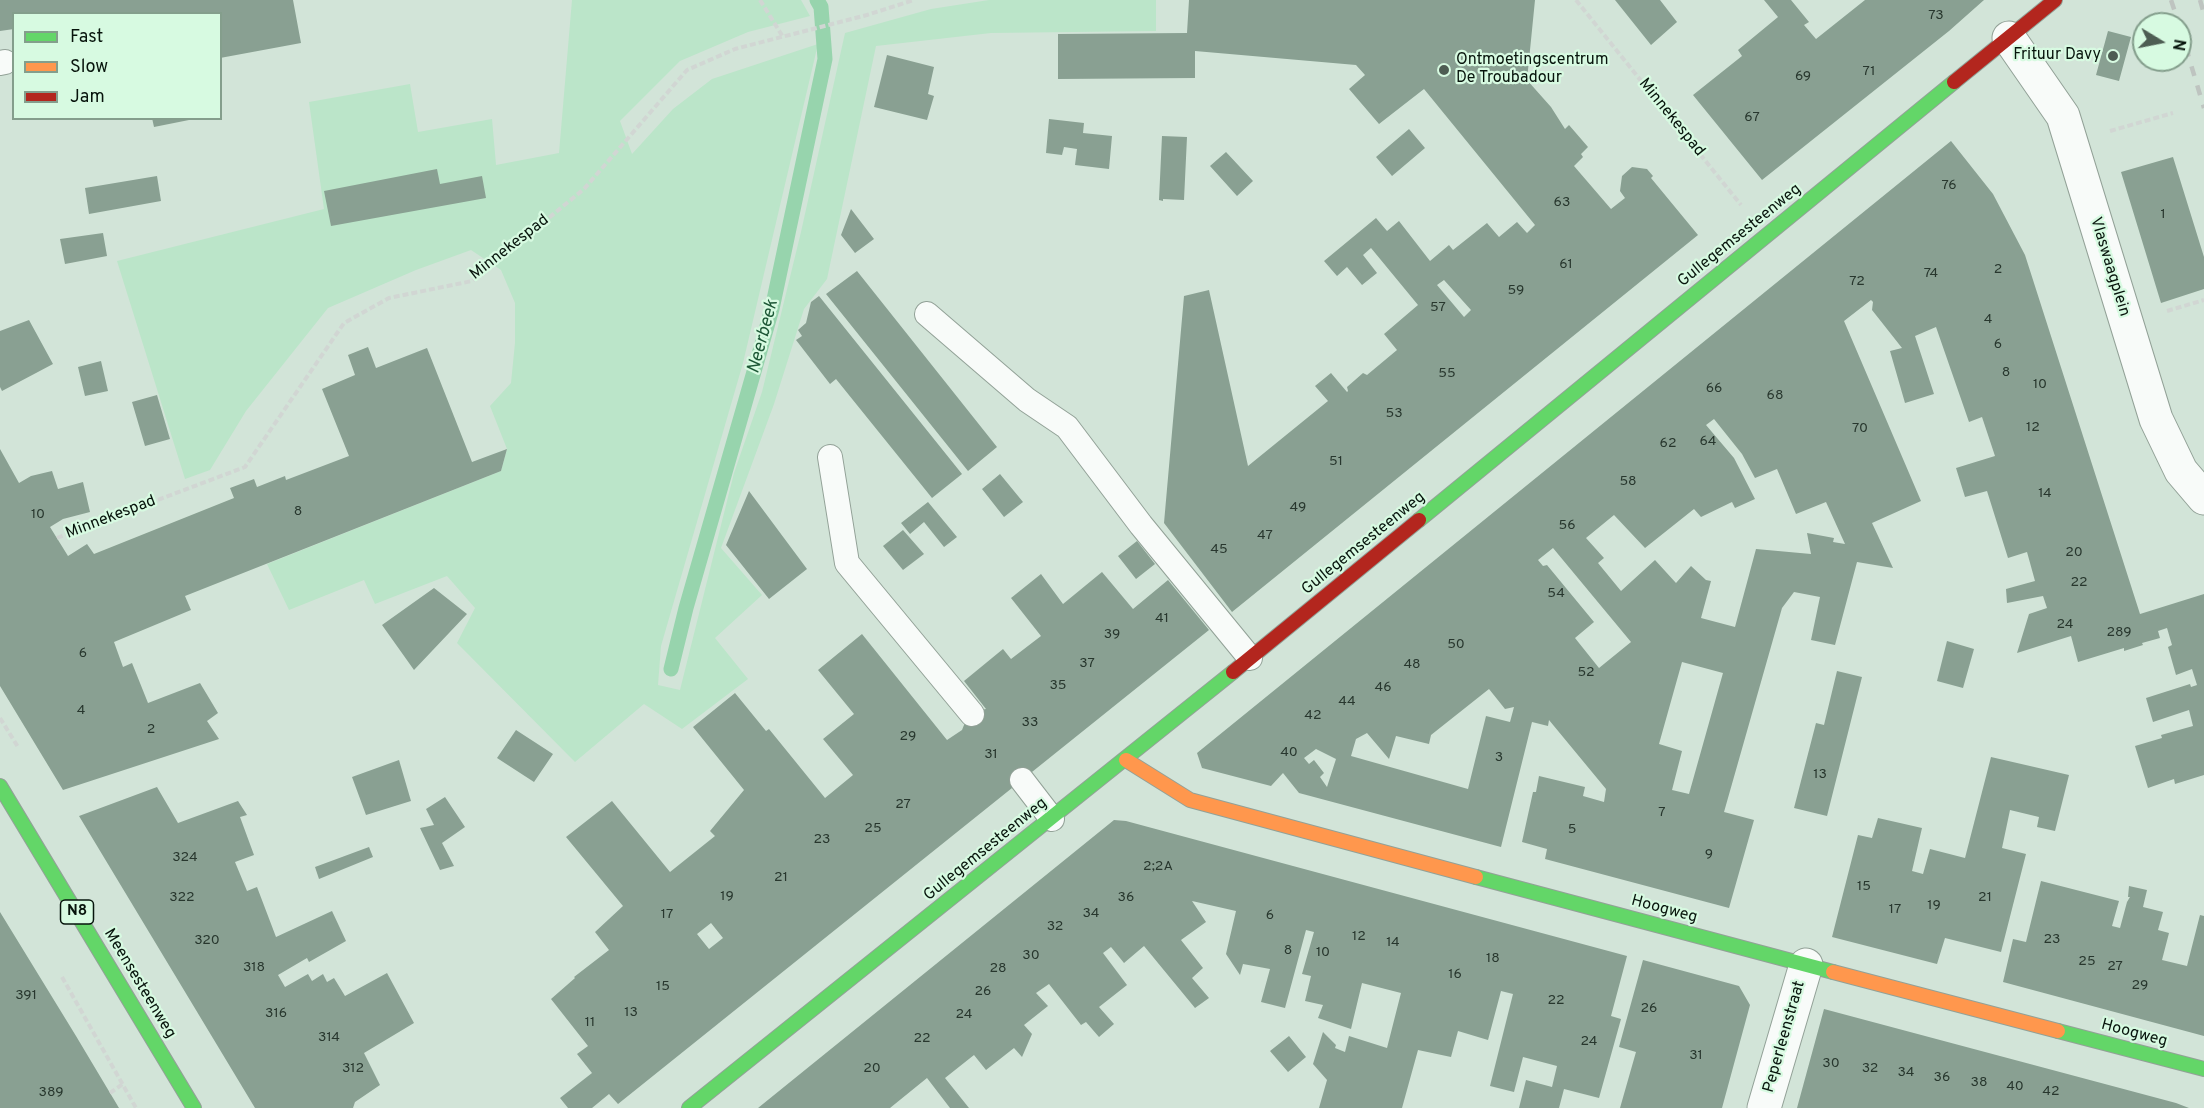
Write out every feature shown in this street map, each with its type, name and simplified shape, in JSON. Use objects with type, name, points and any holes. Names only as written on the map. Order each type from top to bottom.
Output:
[{"type":"street","name":"Gullegemsesteenweg","points":[[689,1108],[1126,760],[2055,0]]},
{"type":"street","name":"Vlaswaagplein","points":[[2009,38],[2063,116],[2156,419],[2181,471],[2204,498]]},
{"type":"street","name":"Hoogweg","points":[[1126,760],[1190,800],[2204,1069]]},
{"type":"street","name":"Meensesteenweg","points":[[0,786],[194,1108]]},
{"type":"street","name":"Peperleenstraat","points":[[1764,1108],[1806,965]]},
{"type":"lane","points":[[927,314],[1027,400],[1067,427],[1141,525],[1250,658]]},
{"type":"lane","points":[[830,457],[847,563],[972,714]]},
{"type":"lane","points":[[1023,780],[1052,819]]},
{"type":"path","points":[[759,0],[783,37]]},
{"type":"path","name":"Minnekespad","points":[[57,538],[245,467],[344,322],[389,298],[472,282],[584,189],[687,70],[735,49],[867,15],[914,0]]},
{"type":"path","name":"Minnekespad","points":[[1576,0],[1766,236]]},
{"type":"path","points":[[2099,134],[2173,113]]},
{"type":"path","points":[[0,731],[6,728]]},
{"type":"path","points":[[58,970],[136,1108]]},
{"type":"green space","points":[[572,0],[801,0],[810,16],[748,32],[680,61],[620,121],[632,154],[673,109],[712,79],[818,44],[743,363],[661,646],[658,685],[680,690],[734,473],[762,392],[801,232],[845,33],[931,9],[989,0],[1156,0],[1156,31],[991,33],[876,46],[827,279],[804,309],[774,404],[721,548],[762,595],[715,638],[748,679],[682,729],[644,704],[575,762],[457,643],[475,608],[447,576],[375,604],[364,580],[289,610],[267,564],[501,471],[507,449],[490,406],[511,383],[515,343],[515,303],[501,270],[471,250],[416,270],[328,308],[246,411],[210,470],[185,479],[117,261],[324,209],[309,102],[410,84],[418,132],[492,119],[496,165],[559,153]]},
{"type":"building","points":[[0,0],[293,0],[301,43],[222,58],[222,12],[12,12],[12,29],[0,31]]},
{"type":"building","points":[[1189,0],[1535,0],[1527,80],[1551,107],[1565,129],[1569,125],[1588,147],[1581,154],[1583,157],[1574,166],[1611,209],[1625,198],[1620,191],[1622,176],[1632,167],[1647,169],[1653,176],[1651,178],[1698,235],[1232,612],[1164,523],[1184,296],[1209,290],[1248,466],[1328,401],[1315,386],[1331,373],[1347,392],[1347,387],[1363,373],[1367,375],[1397,350],[1384,334],[1418,305],[1371,248],[1363,255],[1377,273],[1362,285],[1347,267],[1337,276],[1324,261],[1376,218],[1387,231],[1399,221],[1430,261],[1449,245],[1453,250],[1487,223],[1499,237],[1517,222],[1527,233],[1535,225],[1424,89],[1379,124],[1349,89],[1365,75],[1356,65],[1195,51],[1195,78],[1058,79],[1058,34],[1187,33]],"holes":[[[1444,280],[1471,310],[1464,317],[1437,285]]]},
{"type":"building","points":[[1615,0],[1660,0],[1677,22],[1651,45]]},
{"type":"building","points":[[1764,0],[1791,0],[1809,22],[1804,25],[1816,39],[1865,0],[1984,0],[1949,31],[1762,180],[1693,95],[1742,56],[1738,50],[1778,17]]},
{"type":"building","name":"Frituur Davy","points":[[2108,31],[2131,37],[2119,81],[2096,75]]},
{"type":"building","points":[[887,55],[934,67],[928,94],[934,96],[927,120],[874,107]]},
{"type":"building","points":[[1049,119],[1084,123],[1083,133],[1112,136],[1109,169],[1075,165],[1077,149],[1064,147],[1062,155],[1046,153]]},
{"type":"building","points":[[152,120],[189,120],[154,127]]},
{"type":"building","points":[[1409,129],[1425,148],[1392,176],[1376,157]]},
{"type":"building","points":[[1162,136],[1187,137],[1184,200],[1159,200]]},
{"type":"building","points":[[1951,141],[1993,194],[2025,255],[2140,614],[2204,594],[2204,775],[2175,784],[2174,779],[2148,788],[2135,746],[2162,738],[2161,735],[2193,726],[2189,710],[2153,722],[2146,698],[2190,684],[2191,687],[2197,685],[2192,669],[2176,675],[2168,647],[2172,645],[2167,628],[2158,631],[2160,638],[2142,643],[2143,645],[2124,651],[2124,648],[2078,662],[2071,636],[2017,653],[2029,614],[2047,608],[2043,596],[2007,603],[2006,589],[2035,581],[2027,552],[2008,558],[1987,491],[1965,497],[1956,468],[1995,456],[1982,417],[1969,422],[1936,327],[1915,336],[1934,394],[1905,403],[1890,351],[1902,348],[1872,310],[1871,300],[1844,321],[1921,501],[1872,523],[1893,568],[1857,562],[1835,645],[1811,640],[1820,597],[1794,592],[1782,608],[1724,812],[1754,820],[1729,908],[1545,859],[1547,849],[1522,842],[1533,792],[1536,792],[1539,776],[1585,787],[1583,796],[1604,802],[1606,789],[1549,720],[1548,726],[1532,722],[1501,847],[1299,793],[1283,773],[1271,786],[1202,768],[1197,753]],"holes":[[[1714,419],[1742,454],[1755,478],[1777,469],[1796,514],[1826,502],[1845,544],[1833,542],[1834,538],[1807,533],[1811,554],[1756,549],[1735,627],[1701,618],[1711,581],[1706,580],[1691,566],[1676,583],[1655,560],[1621,591],[1598,563],[1604,558],[1586,538],[1614,515],[1645,548],[1694,509],[1701,517],[1732,502],[1735,508],[1755,499],[1734,458],[1706,425]],[[1553,548],[1631,642],[1599,668],[1575,638],[1594,622],[1547,565],[1543,566],[1538,560]],[[1682,662],[1723,673],[1689,794],[1672,790],[1682,751],[1659,744]],[[1489,689],[1505,709],[1514,707],[1510,722],[1486,716],[1468,789],[1351,756],[1356,739],[1367,733],[1389,759],[1396,736],[1429,744],[1431,735]],[[1316,749],[1336,759],[1327,787],[1320,777],[1324,773],[1314,760],[1309,764],[1304,758]]]},
{"type":"building","points":[[1226,152],[1253,181],[1237,196],[1210,166]]},
{"type":"building","points":[[2173,157],[2204,257],[2204,289],[2161,303],[2121,172]]},
{"type":"building","points":[[437,169],[440,184],[482,176],[486,198],[331,226],[324,191]]},
{"type":"building","points":[[157,176],[161,201],[89,214],[85,188]]},
{"type":"building","points":[[851,209],[874,239],[855,253],[841,235]]},
{"type":"building","points":[[103,233],[107,256],[65,264],[60,239]]},
{"type":"building","points":[[857,271],[997,447],[968,471],[826,294]]},
{"type":"building","points":[[819,296],[962,474],[932,498],[836,379],[830,384],[796,340],[802,336],[798,330],[806,323],[811,302]]},
{"type":"building","points":[[29,320],[53,364],[2,391],[0,387],[0,331]]},
{"type":"building","points":[[368,347],[376,368],[427,348],[472,462],[507,449],[501,471],[185,596],[191,610],[114,642],[123,667],[132,663],[148,703],[200,683],[218,713],[207,721],[219,739],[63,790],[0,686],[0,449],[19,483],[31,476],[52,471],[58,489],[83,482],[90,512],[63,519],[50,527],[68,556],[87,544],[94,554],[234,498],[230,488],[254,479],[257,487],[285,476],[286,480],[349,456],[322,389],[355,375],[348,355]]},
{"type":"building","points":[[101,361],[108,391],[85,396],[78,367]]},
{"type":"building","points":[[157,395],[170,439],[145,446],[132,402]]},
{"type":"building","points":[[1000,474],[1023,502],[1004,517],[982,489]]},
{"type":"building","points":[[749,491],[807,569],[769,599],[726,545]]},
{"type":"building","points":[[928,502],[957,537],[944,547],[924,522],[910,534],[901,523]]},
{"type":"building","points":[[903,530],[924,554],[903,570],[883,546]]},
{"type":"building","points":[[1137,541],[1155,564],[1136,579],[1118,556]]},
{"type":"building","points":[[1102,572],[1133,609],[1168,580],[1209,630],[618,1104],[609,1094],[592,1108],[568,1108],[560,1098],[592,1073],[577,1054],[588,1046],[551,999],[574,977],[609,950],[595,932],[623,906],[566,837],[612,801],[670,872],[715,836],[710,831],[744,790],[693,727],[735,693],[766,731],[769,729],[825,798],[853,775],[823,739],[854,714],[818,670],[862,634],[947,740],[962,730],[966,720],[976,711],[986,709],[964,681],[1003,649],[1011,659],[1041,636],[1011,598],[1041,574],[1063,604]],"holes":[[[711,923],[723,938],[709,949],[697,934]]]},
{"type":"building","points":[[434,588],[467,614],[414,670],[382,625]]},
{"type":"building","points":[[1947,641],[1974,649],[1963,688],[1937,681]]},
{"type":"building","points":[[1837,671],[1862,677],[1827,816],[1794,808],[1816,723],[1824,725]]},
{"type":"building","points":[[516,730],[553,754],[534,782],[497,758]]},
{"type":"building","points":[[1991,757],[2069,775],[2055,831],[2037,827],[2039,817],[2010,810],[2002,848],[2026,854],[2001,952],[1945,938],[1937,964],[1832,937],[1858,835],[1872,838],[1878,818],[1922,828],[1912,871],[1923,874],[1930,849],[1965,858]]},
{"type":"building","points":[[399,760],[411,801],[366,815],[352,777]]},
{"type":"building","points":[[157,787],[178,823],[238,801],[247,815],[240,817],[254,855],[235,862],[247,891],[257,887],[276,937],[332,911],[346,941],[309,962],[307,958],[278,975],[285,987],[308,974],[312,981],[323,974],[327,982],[334,978],[345,996],[387,973],[414,1023],[364,1053],[380,1085],[355,1102],[353,1108],[255,1108],[79,816]]},
{"type":"building","points":[[445,797],[465,827],[442,843],[454,866],[440,870],[420,828],[434,825],[426,809]]},
{"type":"building","points":[[1114,820],[1126,821],[1627,956],[1611,1016],[1621,1019],[1599,1098],[1564,1089],[1559,1108],[1519,1108],[1526,1080],[1552,1087],[1557,1066],[1523,1057],[1514,1092],[1490,1086],[1513,994],[1501,991],[1488,1040],[1458,1031],[1451,1057],[1418,1050],[1402,1108],[1319,1108],[1327,1080],[1313,1064],[1323,1032],[1336,1045],[1335,1048],[1345,1052],[1349,1036],[1387,1048],[1401,993],[1362,983],[1351,1029],[1318,1018],[1323,1005],[1305,1001],[1311,976],[1302,974],[1314,932],[1306,930],[1285,1008],[1261,1002],[1270,969],[1243,964],[1240,975],[1226,954],[1236,911],[1192,901],[1206,922],[1181,940],[1203,968],[1192,978],[1209,998],[1195,1008],[1144,946],[1124,963],[1111,947],[1103,953],[1127,985],[1099,1007],[1114,1024],[1099,1037],[1086,1022],[1081,1025],[1049,984],[1036,993],[1048,1006],[1024,1025],[1032,1034],[1022,1057],[1014,1048],[986,1070],[974,1055],[945,1078],[969,1108],[950,1108],[927,1078],[890,1108],[758,1108]]},
{"type":"building","points":[[369,847],[373,857],[319,879],[315,867]]},
{"type":"building","points":[[2041,881],[2119,901],[2112,926],[2120,928],[2130,897],[2128,897],[2129,886],[2147,890],[2143,907],[2163,912],[2158,930],[2169,933],[2162,960],[2187,966],[2200,915],[2204,916],[2204,1036],[2003,982],[2013,939],[2026,942]]},
{"type":"building","points":[[0,912],[76,1036],[119,1108],[0,1108]]},
{"type":"building","points":[[1643,960],[1739,986],[1750,1005],[1722,1108],[1620,1108],[1636,1052],[1619,1047]]},
{"type":"building","points":[[1824,1009],[2176,1103],[2189,1108],[1797,1108]]},
{"type":"building","points":[[1289,1036],[1306,1057],[1288,1072],[1270,1051]]},
{"type":"waterway","name":"Neerbeek","points":[[671,669],[686,608],[772,309],[825,59],[821,7],[817,0]]},
{"type":"railway","points":[[2171,0],[2175,12]]},
{"type":"railway","points":[[2200,0],[2204,14]]},
{"type":"railway","points":[[2192,68],[2204,108]]},
{"type":"traffic: fast","points":[[1419,520],[1954,82]]},
{"type":"traffic: fast","points":[[689,1108],[1233,672]]},
{"type":"traffic: fast","points":[[0,786],[194,1108]]},
{"type":"traffic: fast","points":[[1476,877],[1833,972]]},
{"type":"traffic: fast","points":[[2058,1031],[2204,1069]]},
{"type":"traffic: slow","points":[[1126,760],[1190,800],[1476,877]]},
{"type":"traffic: slow","points":[[1833,972],[2058,1031]]},
{"type":"traffic: jam","points":[[1954,82],[2055,0]]},
{"type":"traffic: jam","points":[[1233,672],[1419,520]]},
{"type":"place","name":"Frituur Davy","points":[[2113,56]]},
{"type":"place","name":"Ontmoetingscentrum De Troubadour","points":[[1444,70]]}]
